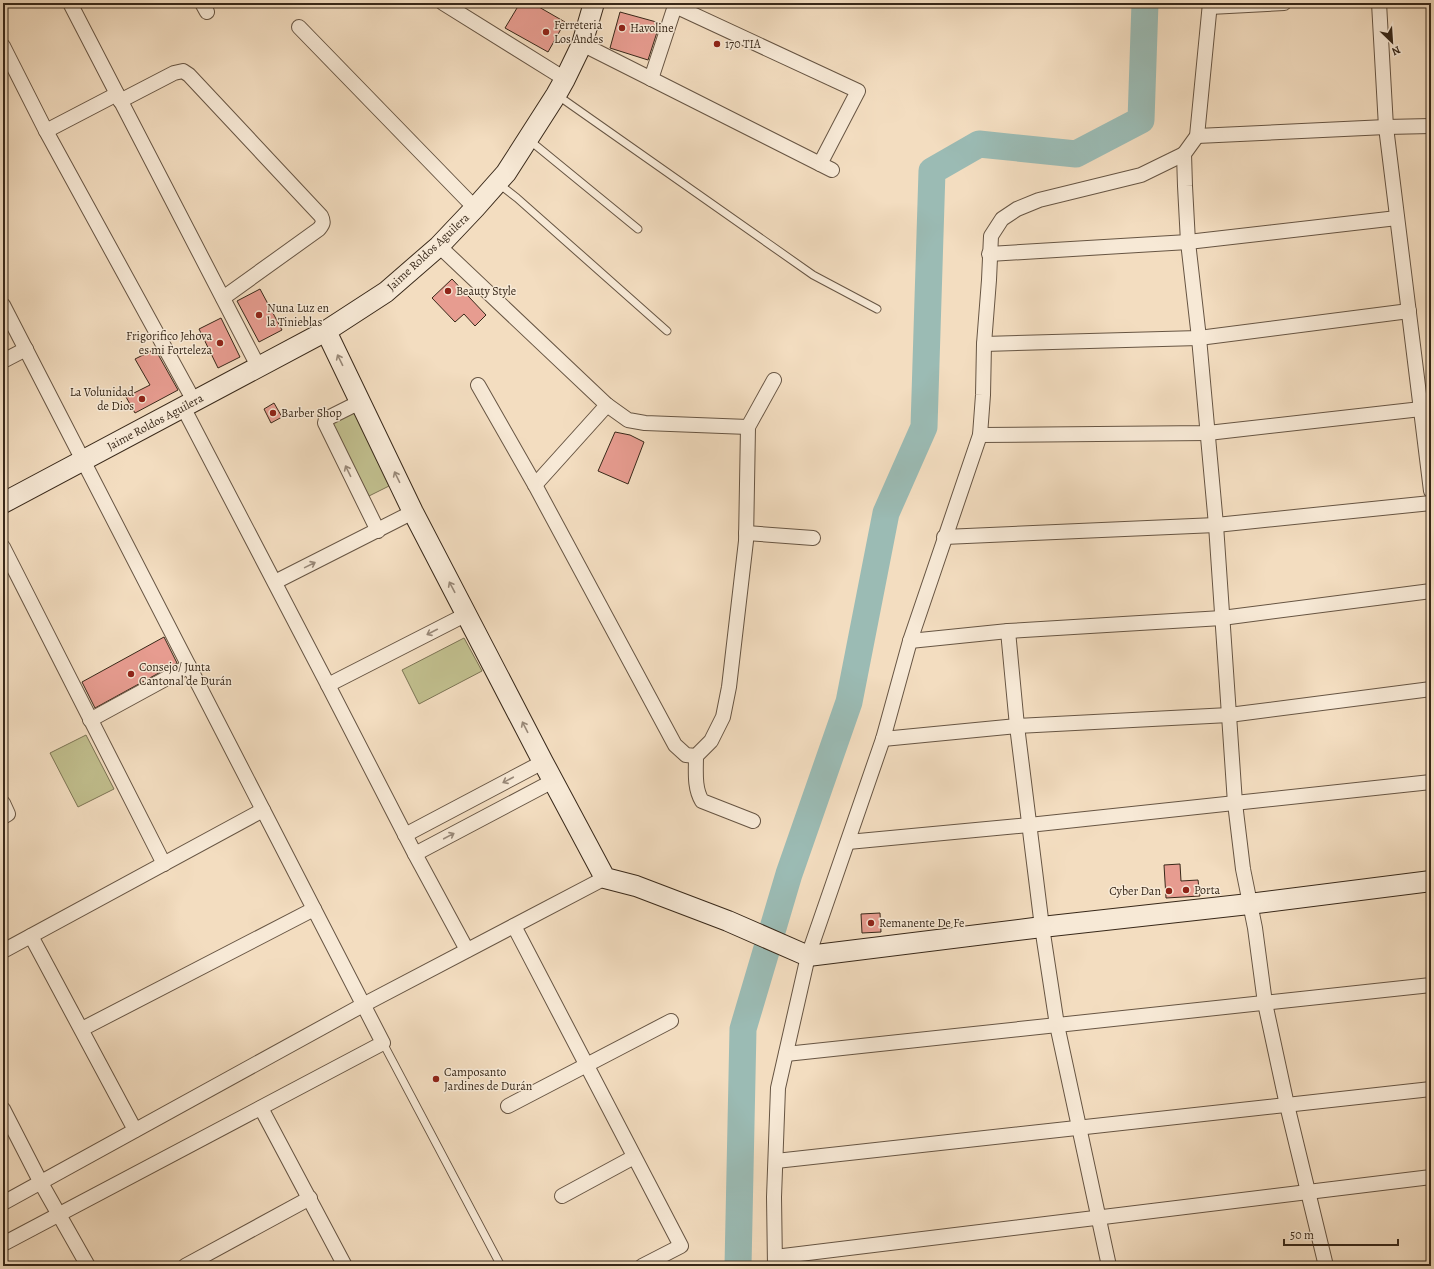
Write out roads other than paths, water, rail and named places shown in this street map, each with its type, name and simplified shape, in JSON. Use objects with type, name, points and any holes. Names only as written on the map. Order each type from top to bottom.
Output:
[{"type":"street","points":[[70,3],[259,368]]},
{"type":"street","points":[[443,3],[560,87]]},
{"type":"street","name":"Jaime Roldos Aguilera","points":[[3,503],[259,368],[326,331],[386,292],[439,246],[506,173],[560,87],[582,44],[594,3]]},
{"type":"street","points":[[1284,3],[1210,5],[1197,136],[1184,154],[1141,175],[1039,200],[1017,209],[1002,219],[991,236],[980,435],[910,641],[883,739],[848,842],[803,954],[786,1054],[778,1088],[774,1197],[775,1262],[1099,1218],[1431,1177]]},
{"type":"street","points":[[1379,3],[1386,127],[1431,492]]},
{"type":"street","points":[[582,44],[651,79],[826,167],[858,91],[675,6],[651,79]]},
{"type":"street","points":[[299,27],[475,208]]},
{"type":"street","points":[[3,46],[189,404],[275,582],[405,836],[467,950]]},
{"type":"street","points":[[46,131],[174,73],[183,71],[189,75],[321,216],[323,220],[319,229],[223,298]]},
{"type":"street","points":[[1197,136],[1431,126]]},
{"type":"street","points":[[1184,154],[1188,242],[1199,338],[1216,525],[1235,803],[1249,904],[1255,928],[1265,1003],[1287,1105],[1326,1266]]},
{"type":"street","points":[[989,254],[1188,242],[1397,218]]},
{"type":"street","points":[[439,246],[607,405],[628,420],[645,423],[748,427]]},
{"type":"street","points":[[3,305],[383,1043],[3,1244]]},
{"type":"street","points":[[984,344],[1199,338],[1409,310]]},
{"type":"street","points":[[326,331],[413,512],[605,878]]},
{"type":"street","points":[[3,361],[26,349]]},
{"type":"street","points":[[753,821],[702,802],[699,797],[697,787],[696,756],[711,741],[723,717],[729,687],[746,533],[748,427],[774,380]]},
{"type":"street","points":[[478,385],[535,485],[674,745],[686,755],[696,756]]},
{"type":"street","points":[[360,402],[326,419],[325,423],[378,531]]},
{"type":"street","points":[[535,485],[607,405]]},
{"type":"street","points":[[980,435],[1208,433],[1421,409]]},
{"type":"street","points":[[944,538],[1216,525],[1431,503]]},
{"type":"street","points":[[275,582],[413,512]]},
{"type":"street","points":[[746,533],[813,538]]},
{"type":"street","points":[[3,547],[164,864]]},
{"type":"street","points":[[910,641],[1008,631],[1222,618],[1431,591]]},
{"type":"street","points":[[328,685],[467,614]]},
{"type":"street","points":[[1008,631],[1017,726],[1029,826],[1057,1025],[1109,1266]]},
{"type":"street","points":[[90,720],[189,666]]},
{"type":"street","points":[[883,739],[1017,726],[1229,714],[1431,688]]},
{"type":"street","points":[[405,836],[543,762]]},
{"type":"street","points":[[415,854],[553,781]]},
{"type":"street","points":[[848,842],[1029,826],[1431,782]]},
{"type":"street","points":[[3,803],[8,814],[3,817]]},
{"type":"street","points":[[3,951],[263,810]]},
{"type":"street","points":[[3,1203],[364,1005],[605,878],[636,886],[728,921],[803,954],[1249,904],[1431,881]]},
{"type":"street","points":[[82,1029],[314,909]]},
{"type":"street","points":[[514,926],[681,1246],[642,1266]]},
{"type":"street","points":[[31,936],[135,1130]]},
{"type":"street","points":[[786,1054],[1431,985]]},
{"type":"street","points":[[508,1106],[671,1021]]},
{"type":"street","points":[[776,1161],[1431,1089]]},
{"type":"street","points":[[261,1108],[345,1266]]},
{"type":"street","points":[[3,1109],[41,1183],[88,1266]]},
{"type":"street","points":[[562,1196],[634,1157]]},
{"type":"street","points":[[185,1266],[310,1198]]},
{"type":"lane","points":[[560,87],[813,275],[877,309]]},
{"type":"lane","points":[[528,138],[638,229]]},
{"type":"lane","points":[[497,183],[517,198],[667,331]]},
{"type":"lane","points":[[383,1043],[501,1266]]},
{"type":"waterway","points":[[738,1266],[743,1029],[789,874],[849,702],[886,513],[924,427],[932,171],[979,144],[1076,154],[1141,120],[1145,3]]},
{"type":"place","name":"Havoline","points":[[622,28]]},
{"type":"place","name":"Ferreteria Los Andes","points":[[546,32]]},
{"type":"place","name":"170 TIA","points":[[717,44]]},
{"type":"place","name":"Beauty Style","points":[[448,291]]},
{"type":"place","name":"Nuna Luz en la Tinieblas","points":[[259,315]]},
{"type":"place","name":"Frigorifico Jehova es mi Forteleza","points":[[220,343]]},
{"type":"place","name":"La Volunidad de Dios","points":[[142,399]]},
{"type":"place","name":"Barber Shop","points":[[273,413]]},
{"type":"place","name":"Consejo/ Junta Cantonal de Durán","points":[[131,674]]},
{"type":"place","name":"Porta","points":[[1186,890]]},
{"type":"place","name":"Cyber Dan","points":[[1169,891]]},
{"type":"place","name":"Remanente De Fe","points":[[871,923]]},
{"type":"place","name":"Camposanto Jardines de Durán","points":[[436,1079]]}]
